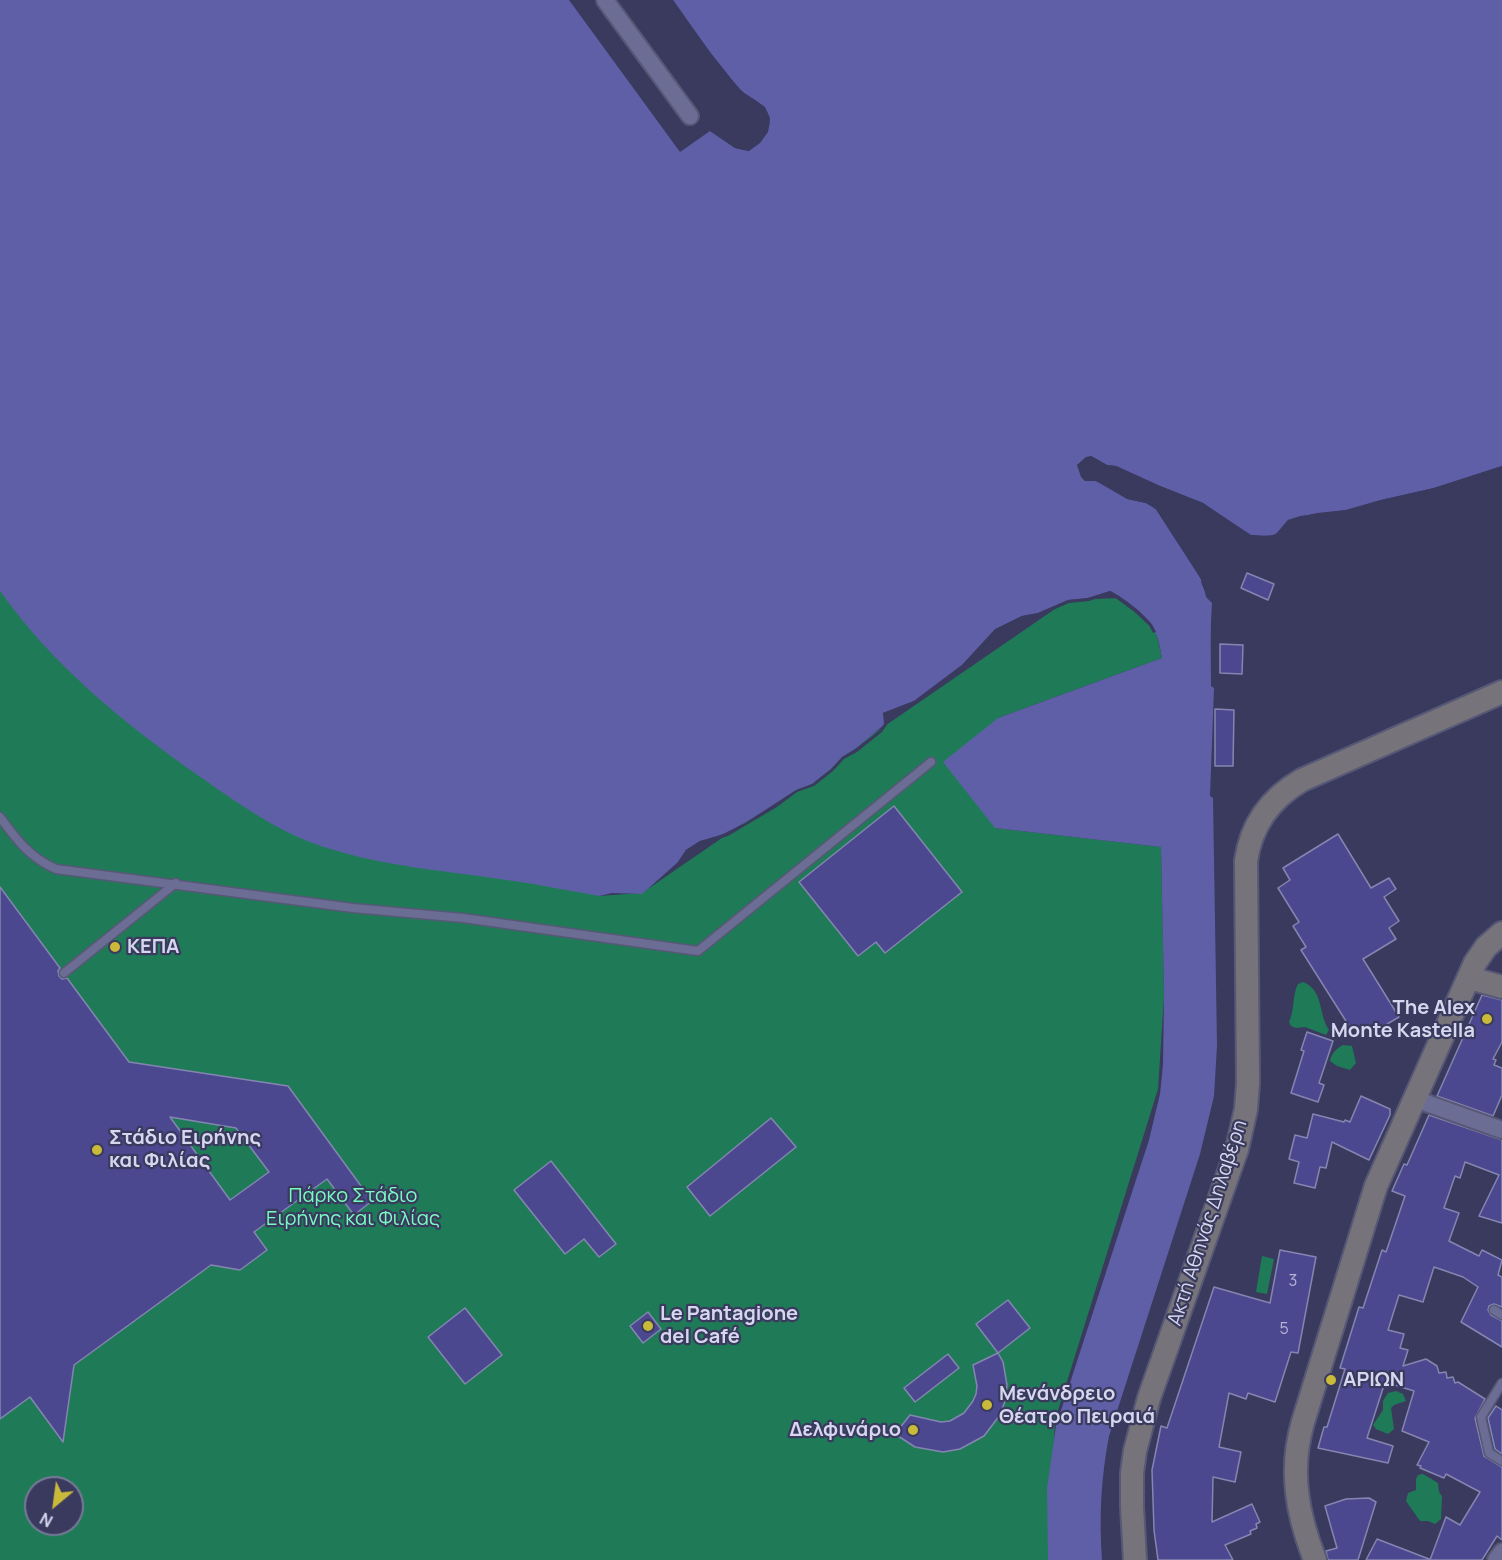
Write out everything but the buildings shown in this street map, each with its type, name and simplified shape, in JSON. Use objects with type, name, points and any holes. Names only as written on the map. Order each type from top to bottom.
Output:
[{"type":"street","points":[[605,0],[690,116]]},
{"type":"street","name":"Ακτή Αθηνάς Δηλαβέρη","points":[[1135,1560],[1132,1484],[1135,1451],[1149,1398],[1237,1149],[1246,1109],[1249,1052],[1246,861],[1251,838],[1265,813],[1283,793],[1302,780],[1502,692]]},
{"type":"street","points":[[1316,1560],[1302,1525],[1295,1491],[1299,1433],[1373,1195],[1468,978],[1482,952],[1502,933]]},
{"type":"street","points":[[1468,978],[1502,987]]},
{"type":"street","points":[[1415,1099],[1502,1130]]},
{"type":"street","points":[[1497,1560],[1502,1552]]},
{"type":"lane","points":[[0,817],[24,848],[35,858],[56,869],[352,908],[463,918],[698,951],[931,762]]},
{"type":"lane","points":[[64,973],[176,884]]},
{"type":"lane","points":[[1502,1383],[1481,1417],[1489,1453],[1502,1461]]},
{"type":"green space","name":"Πάρκο Στάδιο Ειρήνης και Φιλίας","points":[[0,581],[599,896],[642,893],[1068,600],[1120,598],[1156,632],[1162,658],[998,718],[995,828],[1161,847],[1164,996],[1158,1089],[1055,1420],[1048,1560],[0,1560]]},
{"type":"green space","points":[[1303,982],[1310,986],[1318,996],[1329,1030],[1326,1035],[1305,1027],[1296,1028],[1289,1022],[1296,988]]},
{"type":"green space","points":[[1343,1045],[1352,1046],[1356,1063],[1350,1070],[1330,1061]]},
{"type":"green space","points":[[1262,1256],[1274,1259],[1267,1294],[1256,1292]]},
{"type":"green space","points":[[1396,1391],[1403,1394],[1406,1401],[1391,1408],[1394,1429],[1388,1434],[1376,1429],[1373,1425],[1383,1410],[1383,1401],[1388,1393]]},
{"type":"green space","points":[[1423,1474],[1438,1483],[1442,1496],[1441,1519],[1435,1524],[1420,1521],[1406,1501],[1408,1493],[1416,1490],[1418,1475]]},
{"type":"shaded area","points":[[0,0],[569,0],[680,152],[710,131],[735,148],[749,151],[767,132],[770,122],[764,107],[731,79],[673,0],[1502,0],[1502,466],[1434,488],[1346,510],[1300,516],[1288,520],[1278,533],[1270,536],[1251,535],[1203,503],[1116,466],[1107,465],[1091,456],[1086,457],[1077,465],[1085,481],[1098,482],[1119,491],[1128,499],[1146,503],[1155,508],[1201,579],[1206,597],[1212,603],[1211,686],[1214,688],[1210,796],[1213,798],[1217,1046],[1214,1096],[1200,1154],[1109,1436],[1101,1498],[1102,1560],[1048,1560],[1047,1488],[1056,1426],[1149,1140],[1160,1094],[1163,1065],[1164,996],[1161,847],[995,828],[943,762],[998,718],[1162,658],[1152,625],[1132,606],[1110,591],[1088,598],[1068,600],[1010,622],[995,630],[962,665],[914,701],[883,713],[885,724],[842,757],[812,784],[796,790],[727,833],[700,841],[686,850],[678,862],[642,894],[612,893],[599,896],[393,864],[321,846],[288,833],[199,776],[117,714],[43,644],[0,591]]},
{"type":"pier","points":[[670,0],[673,0],[741,91],[765,107],[770,118],[768,132],[760,143],[749,151],[735,148],[710,131],[712,128],[736,145],[749,147],[765,131],[767,119],[762,109],[739,93],[707,53]]},
{"type":"pier","points":[[1091,456],[1107,465],[1116,466],[1203,503],[1244,532],[1262,536],[1275,535],[1288,520],[1317,513],[1346,510],[1434,488],[1502,466],[1502,469],[1434,491],[1347,513],[1300,518],[1290,522],[1277,538],[1262,539],[1243,535],[1202,505],[1091,460],[1081,464],[1080,467],[1086,478],[1097,478],[1121,489],[1129,496],[1147,500],[1157,506],[1194,560],[1204,577],[1208,590],[1202,585],[1201,579],[1157,510],[1146,503],[1127,499],[1096,481],[1085,481],[1077,465]]},
{"type":"pier","points":[[1110,591],[1138,610],[1151,623],[1156,632],[1153,633],[1149,625],[1136,613],[1110,594],[1089,601],[1069,603],[1039,616],[1011,624],[997,632],[964,667],[916,704],[886,715],[887,725],[882,732],[857,752],[844,759],[814,786],[797,792],[777,807],[728,836],[701,844],[688,852],[679,865],[678,862],[686,850],[700,841],[715,838],[745,823],[796,790],[812,784],[842,757],[880,730],[884,724],[883,713],[914,701],[962,665],[995,629],[1022,616],[1038,613],[1068,600],[1088,598]]},
{"type":"place","name":"ΚΕΠΑ","points":[[115,947]]},
{"type":"place","name":"The Alex Monte Kastella","points":[[1487,1019]]},
{"type":"place","name":"Στάδιο Ειρήνης και Φιλίας","points":[[97,1150]]},
{"type":"place","name":"Le Pantagione del Café","points":[[648,1326]]},
{"type":"place","name":"ΑΡΙΩΝ","points":[[1331,1380]]},
{"type":"place","name":"Μενάνδρειο Θέατρο Πειραιά","points":[[987,1405]]},
{"type":"place","name":"Δελφινάριο","points":[[913,1430]]}]
